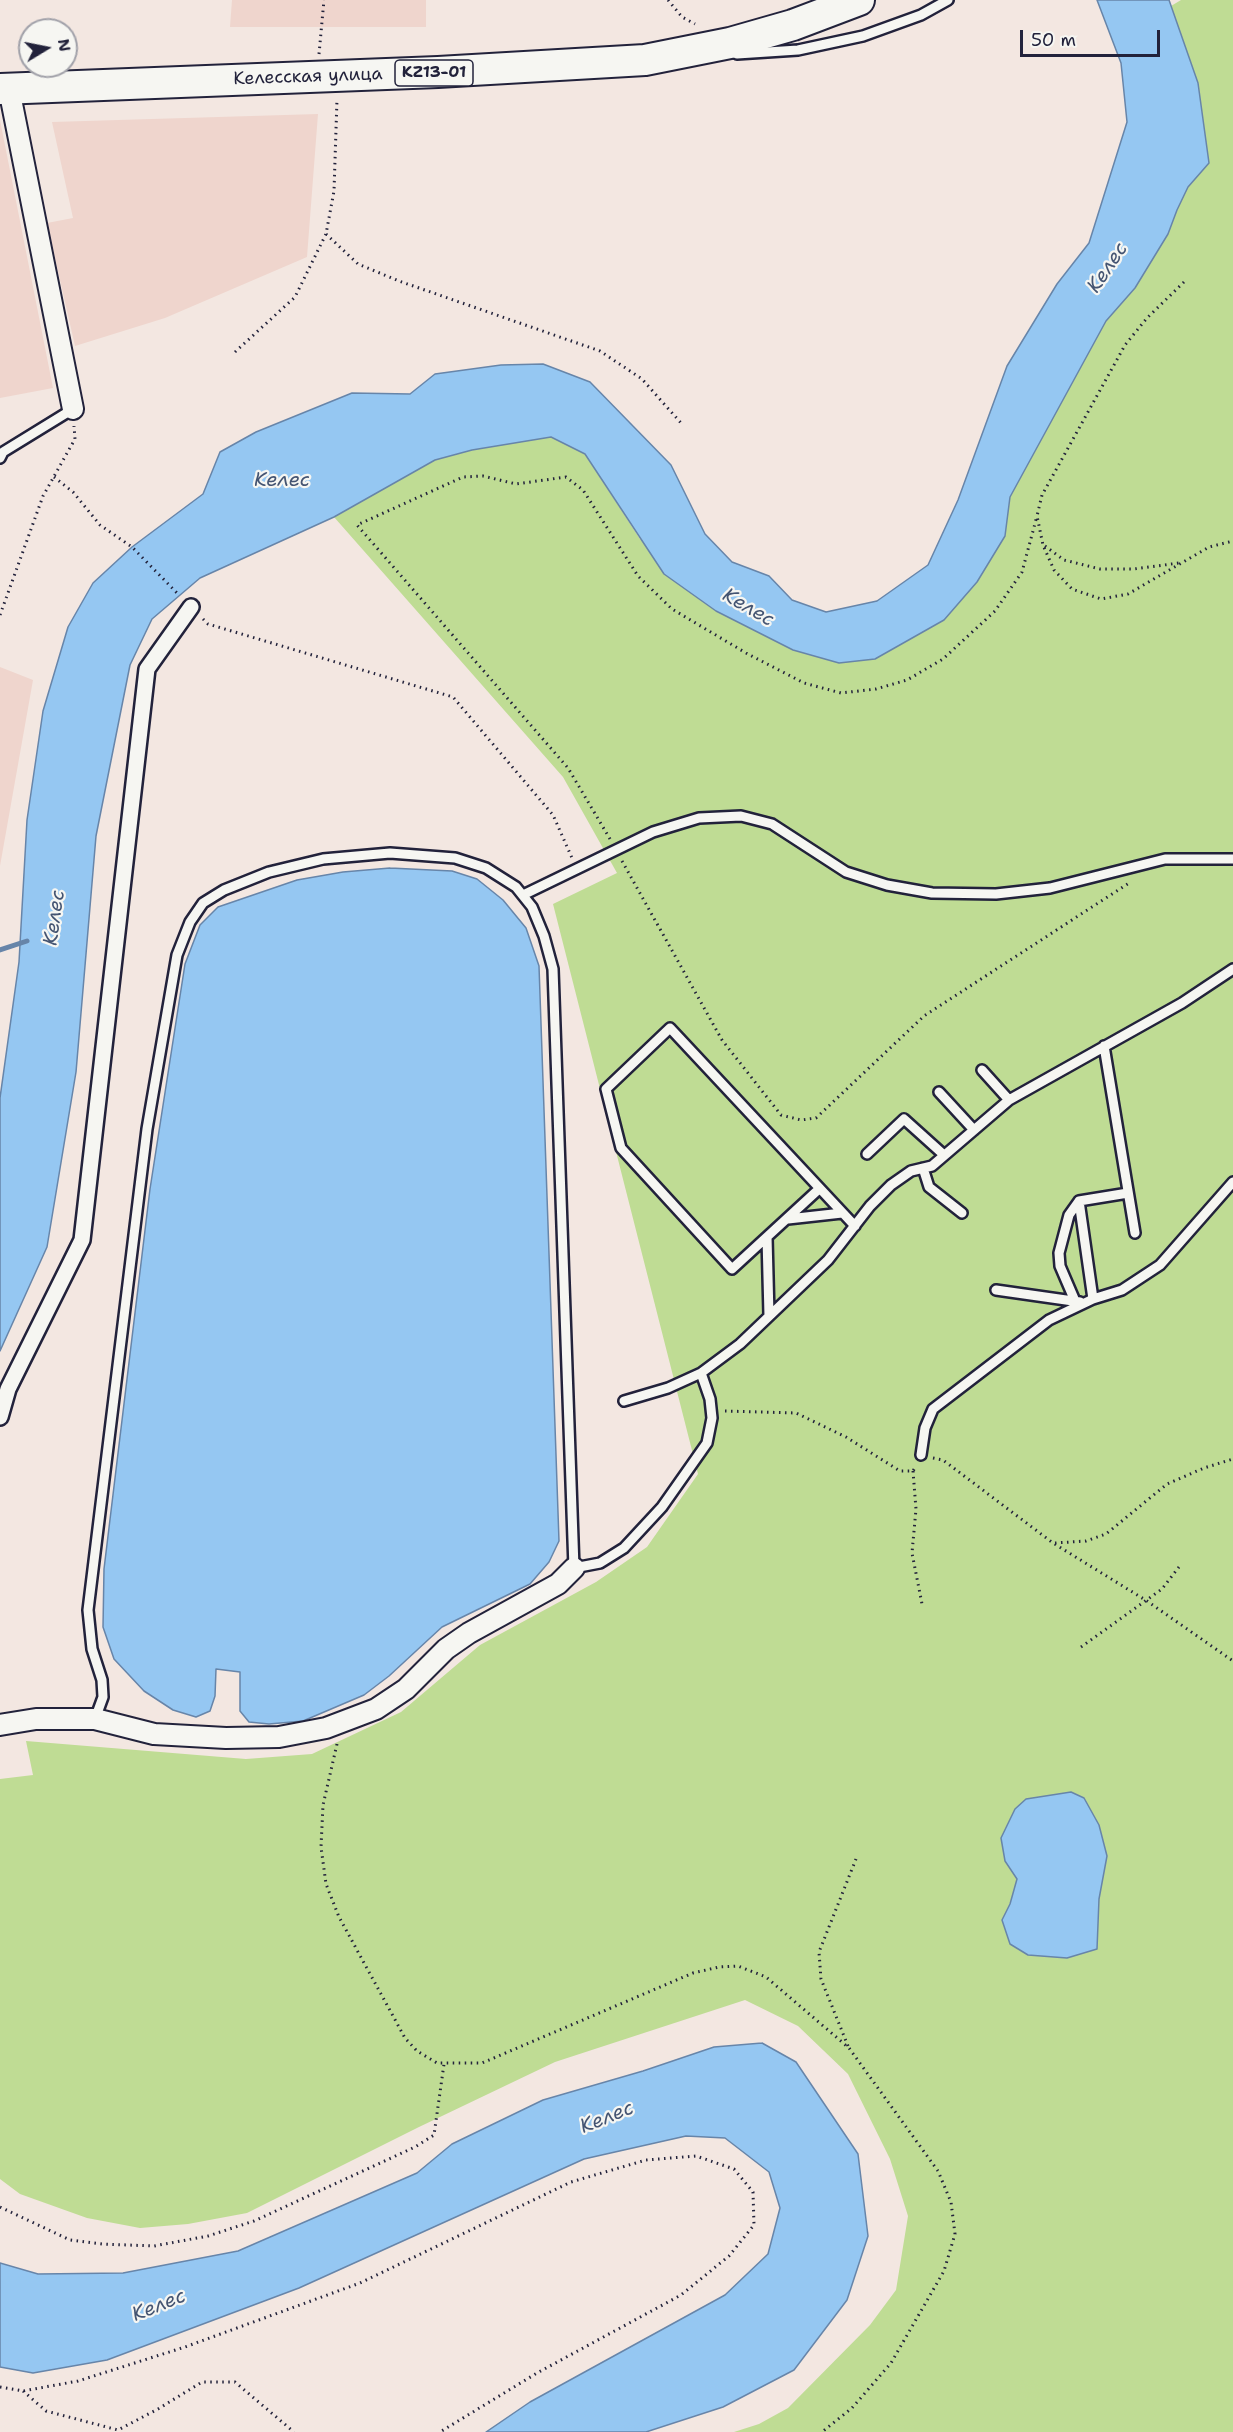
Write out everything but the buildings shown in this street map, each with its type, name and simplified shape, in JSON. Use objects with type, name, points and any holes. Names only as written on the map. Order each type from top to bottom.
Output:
[{"type":"main road","name":"Келесская улица","points":[[4,89],[327,77],[645,60],[730,43],[782,28],[859,0]]},
{"type":"street","points":[[4,89],[74,409]]},
{"type":"street","points":[[0,1417],[8,1389],[82,1240],[147,669],[191,607]]},
{"type":"street","points":[[0,1725],[36,1719],[95,1719],[154,1734],[226,1738],[279,1737],[326,1728],[384,1704],[406,1689],[447,1650],[469,1633],[558,1584],[574,1568]]},
{"type":"lane","points":[[645,60],[798,50],[863,36],[921,15],[948,0]]},
{"type":"lane","points":[[0,458],[3,452],[74,409]]},
{"type":"lane","points":[[523,896],[652,832],[699,818],[741,816],[772,824],[846,872],[888,885],[932,893],[996,894],[1050,888],[1165,860],[1233,859]]},
{"type":"lane","points":[[95,1719],[103,1697],[102,1680],[92,1649],[88,1610],[147,1129],[177,955],[190,922],[203,903],[224,890],[269,872],[323,859],[390,853],[455,858],[486,868],[516,887],[532,907],[544,936],[553,969],[574,1568],[600,1563],[624,1548],[662,1507],[707,1443],[712,1418],[710,1399],[701,1373]]},
{"type":"lane","points":[[624,1401],[668,1388],[701,1373],[740,1344],[828,1260],[870,1206],[891,1185],[911,1171],[932,1166],[1009,1100],[1182,1003],[1233,969]]},
{"type":"lane","points":[[819,1189],[732,1269],[621,1148],[606,1089],[670,1028],[855,1226]]},
{"type":"lane","points":[[1104,1046],[1135,1233]]},
{"type":"lane","points":[[982,1070],[1009,1100]]},
{"type":"lane","points":[[939,1092],[974,1131]]},
{"type":"lane","points":[[867,1154],[904,1119],[944,1155]]},
{"type":"lane","points":[[923,1168],[929,1187],[962,1213]]},
{"type":"lane","points":[[921,1455],[925,1428],[933,1409],[1049,1320],[1089,1301],[1122,1290],[1160,1265],[1233,1182]]},
{"type":"lane","points":[[1075,1301],[1060,1266],[1059,1252],[1069,1215],[1079,1201],[1128,1193]]},
{"type":"lane","points":[[1079,1201],[1089,1301]]},
{"type":"lane","points":[[787,1219],[842,1213]]},
{"type":"lane","points":[[767,1237],[769,1316]]},
{"type":"lane","points":[[996,1290],[1089,1301]]},
{"type":"path","points":[[235,352],[295,297],[326,234],[334,191],[324,0]]},
{"type":"path","points":[[326,234],[358,264],[399,281],[600,351],[642,379],[681,423]]},
{"type":"path","points":[[1135,879],[924,1016],[816,1118],[801,1120],[781,1114],[722,1040],[616,849],[568,768],[357,525],[463,477],[483,476],[516,484],[566,477],[583,490],[638,576],[672,609],[746,653],[804,683],[841,693],[876,689],[907,680],[943,659],[995,611],[1022,572],[1042,495],[1125,345],[1147,318],[1184,282]]},
{"type":"path","points":[[0,615],[43,496],[75,439],[74,409]]},
{"type":"path","points":[[54,477],[73,492],[100,525],[132,547],[208,624],[453,697],[553,814],[576,868]]},
{"type":"path","points":[[1037,516],[1043,545],[1054,570],[1072,589],[1101,599],[1128,594],[1209,547],[1233,541]]},
{"type":"path","points":[[1043,545],[1064,560],[1100,569],[1134,569],[1181,563]]},
{"type":"path","points":[[711,1410],[796,1413],[846,1437],[900,1471],[913,1472]]},
{"type":"path","points":[[922,1604],[912,1553],[916,1509],[913,1472],[921,1455],[943,1460],[1053,1543],[1147,1601],[1233,1661]]},
{"type":"path","points":[[1053,1543],[1086,1541],[1106,1534],[1167,1484],[1204,1468],[1233,1459]]},
{"type":"path","points":[[1081,1647],[1162,1589],[1179,1567]]},
{"type":"path","points":[[343,1722],[323,1806],[321,1847],[326,1884],[339,1917],[405,2038],[417,2051],[437,2063],[482,2063],[693,1973],[738,1966],[766,1977],[849,2048],[938,2171],[951,2202],[955,2234],[944,2271],[891,2363],[852,2408],[822,2432]]},
{"type":"path","points":[[849,2048],[821,1979],[819,1952],[856,1859]]},
{"type":"path","points":[[0,2207],[70,2240],[102,2244],[154,2246],[207,2236],[254,2222],[415,2147],[434,2135],[444,2064]]},
{"type":"path","points":[[0,2387],[23,2391],[78,2381],[185,2347],[360,2283],[571,2182],[646,2160],[696,2156],[734,2169],[753,2192],[754,2225],[729,2256],[681,2295],[537,2373],[440,2432]]},
{"type":"path","points":[[23,2391],[46,2411],[118,2430],[202,2382],[235,2382],[294,2432]]},
{"type":"shaded area","points":[[232,0],[426,0],[426,27],[230,27]]},
{"type":"shaded area","points":[[318,114],[307,257],[165,318],[75,346],[47,223],[73,218],[52,122]]},
{"type":"shaded area","points":[[0,120],[53,388],[0,398]]},
{"type":"shaded area","points":[[0,667],[33,680],[0,866]]},
{"type":"green space","points":[[1181,0],[1233,0],[1233,2432],[734,2432],[759,2424],[788,2408],[870,2325],[896,2290],[908,2216],[890,2159],[848,2074],[798,2026],[745,2000],[555,2062],[247,2213],[188,2224],[140,2228],[87,2218],[20,2194],[0,2179],[0,1779],[33,1775],[26,1741],[246,1759],[312,1754],[401,1712],[480,1645],[596,1582],[647,1547],[698,1474],[553,904],[617,873],[563,777],[334,517],[435,460],[472,450],[551,437],[585,454],[640,539],[875,659],[944,620],[1005,536],[1010,497],[1106,321],[1135,288],[1168,234],[1188,187],[1209,163],[1198,83],[1171,6]]},
{"type":"water","name":"Келес","points":[[1097,0],[1169,0],[1198,83],[1209,163],[1188,187],[1168,234],[1135,288],[1106,321],[1010,497],[1005,536],[977,582],[944,620],[875,659],[839,663],[793,650],[716,611],[664,574],[585,454],[551,437],[472,450],[435,460],[334,517],[200,578],[152,619],[130,665],[96,836],[76,1072],[47,1247],[0,1351],[0,1098],[19,962],[27,820],[43,711],[68,627],[93,583],[132,547],[203,494],[220,452],[256,432],[352,393],[410,394],[435,374],[501,365],[543,364],[590,382],[671,465],[705,534],[732,562],[769,576],[792,600],[826,612],[877,601],[928,565],[958,500],[1007,366],[1057,284],[1089,243],[1127,122],[1121,63]]},
{"type":"water","points":[[390,868],[452,871],[477,879],[503,900],[526,928],[539,966],[559,1541],[549,1562],[530,1584],[442,1627],[389,1676],[364,1695],[303,1721],[269,1724],[249,1722],[240,1711],[240,1672],[216,1669],[215,1696],[210,1711],[196,1717],[173,1710],[144,1691],[114,1659],[103,1627],[104,1569],[150,1189],[185,964],[200,925],[218,907],[297,880],[343,872]]},
{"type":"water","points":[[1071,1792],[1084,1798],[1099,1825],[1107,1856],[1099,1899],[1097,1949],[1067,1958],[1028,1955],[1010,1944],[1002,1920],[1010,1904],[1017,1879],[1005,1861],[1001,1838],[1015,1809],[1026,1799]]},
{"type":"water","name":"Келес","points":[[762,2043],[796,2062],[858,2154],[868,2236],[847,2300],[794,2370],[723,2407],[646,2432],[486,2432],[530,2402],[725,2295],[768,2254],[780,2208],[769,2172],[725,2138],[686,2136],[584,2159],[299,2288],[107,2360],[33,2373],[0,2367],[0,2263],[38,2274],[123,2273],[238,2251],[417,2173],[452,2144],[543,2100],[643,2071],[714,2047]]},
{"type":"waterway","points":[[0,950],[27,941]]}]
